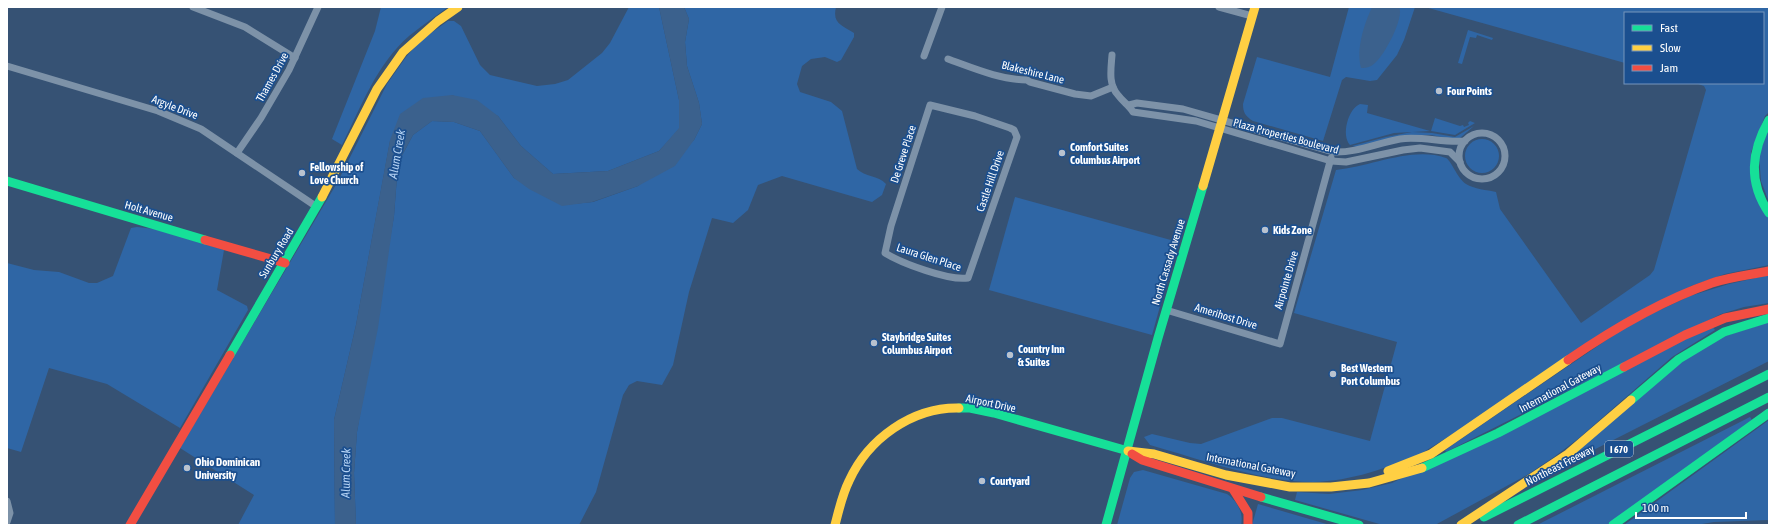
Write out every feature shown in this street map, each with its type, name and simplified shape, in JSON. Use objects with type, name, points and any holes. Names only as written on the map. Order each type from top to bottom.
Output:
[{"type":"main road","name":"Sunbury Road","points":[[130,525],[329,186],[377,89],[403,52],[438,21],[458,7]]},
{"type":"main road","name":"North Cassady Avenue","points":[[1106,525],[1128,451],[1166,310],[1222,125],[1253,12]]},
{"type":"main road","points":[[1769,120],[1758,141],[1754,163],[1756,185],[1760,198],[1769,213]]},
{"type":"main road","name":"Holt Avenue","points":[[7,181],[285,263]]},
{"type":"main road","points":[[1331,487],[1368,479],[1431,454],[1592,344],[1665,302],[1713,283],[1769,271]]},
{"type":"main road","name":"International Gateway","points":[[1128,451],[1154,454],[1226,475],[1290,487],[1331,487],[1369,483],[1420,469],[1498,433],[1685,335],[1725,318],[1769,308]]},
{"type":"main road","points":[[1461,525],[1568,454],[1679,359],[1724,332],[1769,318]]},
{"type":"main road","name":"Northeast Freeway","points":[[1469,525],[1769,374]]},
{"type":"main road","name":"I 670","points":[[1518,525],[1769,397]]},
{"type":"main road","name":"Airport Drive","points":[[835,525],[850,476],[870,448],[880,437],[900,424],[933,411],[947,408],[969,408],[1128,451]]},
{"type":"main road","points":[[1614,525],[1769,414]]},
{"type":"main road","points":[[1128,451],[1142,460],[1233,489],[1359,525]]},
{"type":"main road","points":[[1233,489],[1248,512],[1248,525]]},
{"type":"street","points":[[193,7],[245,27],[295,58]]},
{"type":"street","name":"Thames Drive","points":[[237,153],[261,118],[295,58],[318,7]]},
{"type":"street","points":[[924,56],[942,7]]},
{"type":"street","points":[[1219,7],[1253,12]]},
{"type":"street","points":[[1112,55],[1110,79],[1112,87],[1133,112],[1222,125]]},
{"type":"street","name":"Blakeshire Lane","points":[[948,59],[986,72],[1027,80],[1075,94],[1095,95],[1112,87]]},
{"type":"street","name":"Argyle Drive","points":[[7,66],[158,112],[201,129],[317,207]]},
{"type":"street","points":[[1129,106],[1137,103],[1183,109],[1222,125]]},
{"type":"street","name":"De Greve Place","points":[[885,253],[891,226],[930,105],[975,116]]},
{"type":"street","name":"Castle Hill Drive","points":[[968,278],[1017,137],[1014,130],[1010,128],[975,116]]},
{"type":"street","name":"Plaza Properties Boulevard","points":[[1222,125],[1333,152],[1359,150],[1400,139],[1419,138],[1453,142],[1465,141],[1478,134],[1486,134],[1493,136],[1503,148],[1504,162],[1501,169],[1496,174],[1489,178],[1482,179],[1474,178],[1468,174],[1460,162],[1450,152],[1420,148],[1346,162],[1331,161],[1222,125]]},
{"type":"street","points":[[1460,162],[1459,154],[1465,141]]},
{"type":"street","name":"Airpointe Drive","points":[[1280,344],[1333,152]]},
{"type":"street","name":"Laura Glen Place","points":[[885,253],[896,260],[957,279],[968,278]]},
{"type":"street","name":"Amerihost Drive","points":[[1166,310],[1280,344]]},
{"type":"street","points":[[7,522],[10,513],[8,502]]},
{"type":"shaded area","points":[[381,7],[448,7],[409,36],[397,47],[387,60],[370,87],[342,145],[332,139],[375,31]]},
{"type":"shaded area","points":[[629,7],[659,7],[679,100],[679,129],[659,151],[608,171],[553,174],[521,146],[498,116],[452,95],[390,141],[356,325],[334,420],[335,525],[238,525],[254,495],[180,448],[337,183],[387,84],[406,57],[421,40],[448,21],[454,21],[461,26],[480,65],[490,75],[537,86],[555,84],[568,80],[602,53],[610,43]]},
{"type":"shaded area","points":[[684,7],[836,7],[835,17],[837,21],[842,26],[854,33],[854,37],[841,60],[837,62],[825,57],[811,59],[802,66],[797,84],[800,92],[831,102],[842,111],[857,169],[860,172],[883,181],[886,184],[882,195],[872,202],[782,176],[758,185],[748,210],[733,223],[712,218],[689,292],[673,365],[662,385],[637,381],[629,385],[623,395],[596,492],[579,525],[356,525],[354,473],[357,432],[394,216],[398,163],[413,135],[432,121],[454,122],[480,131],[514,178],[562,205],[593,202],[638,186],[694,140],[702,124],[699,103],[687,66],[685,42],[689,19]]},
{"type":"shaded area","points":[[1349,7],[1415,7],[1404,40],[1397,55],[1377,80],[1370,81],[1346,77],[1342,80],[1323,141],[1253,121],[1246,116],[1243,109],[1243,104],[1257,57],[1330,77]]},
{"type":"shaded area","points":[[1425,7],[1769,7],[1769,112],[1765,116],[1751,152],[1769,218],[1769,265],[1725,274],[1691,286],[1422,453],[1369,473],[1327,481],[1293,481],[1231,469],[1150,445],[1144,437],[1152,434],[1190,443],[1201,444],[1272,418],[1282,418],[1370,441],[1397,342],[1294,313],[1336,170],[1391,158],[1419,154],[1433,155],[1448,159],[1460,178],[1466,184],[1496,192],[1500,209],[1581,323],[1650,275],[1654,270],[1706,90],[1704,86],[1698,84],[1764,84],[1764,12],[1624,12],[1624,63]]},
{"type":"shaded area","points":[[1468,30],[1493,38],[1492,40],[1477,35],[1476,38],[1470,37],[1462,64],[1458,63]]},
{"type":"shaded area","points":[[1360,104],[1368,105],[1367,113],[1430,131],[1394,133],[1350,145],[1347,141],[1346,135],[1347,123],[1352,111]]},
{"type":"shaded area","points":[[1435,118],[1460,126],[1463,125],[1464,127],[1469,125],[1468,123],[1470,121],[1475,123],[1455,135],[1431,131]]},
{"type":"shaded area","points":[[1474,126],[1460,138],[1451,139],[1431,135],[1414,135],[1357,147],[1352,146],[1412,132],[1432,133],[1455,137]]},
{"type":"shaded area","points":[[1769,127],[1769,202],[1761,181],[1759,155]]},
{"type":"shaded area","points":[[1479,139],[1485,139],[1489,140],[1496,146],[1499,156],[1498,163],[1492,170],[1485,173],[1479,173],[1475,172],[1468,166],[1465,159],[1465,153],[1466,149],[1472,142]]},
{"type":"shaded area","points":[[1015,197],[1178,242],[1152,335],[989,290]]},
{"type":"shaded area","points":[[137,227],[155,229],[224,250],[217,290],[247,306],[248,310],[180,428],[107,384],[49,368],[21,452],[7,448],[7,263],[34,270],[59,272],[89,283],[97,283],[113,276],[131,228]]},
{"type":"shaded area","points":[[1769,275],[1769,303],[1744,307],[1721,314],[1446,452],[1445,450],[1630,324],[1690,296],[1729,284]]},
{"type":"shaded area","points":[[1769,322],[1769,361],[1560,467],[1558,464],[1676,366],[1713,340]]},
{"type":"shaded area","points":[[1712,326],[1715,330],[1672,357],[1579,438],[1554,457],[1527,475],[1435,525],[1383,525],[1295,500],[1297,492],[1329,494],[1362,490],[1392,483]]},
{"type":"shaded area","points":[[1750,417],[1752,420],[1607,525],[1537,525]]},
{"type":"shaded area","points":[[1769,420],[1769,520],[1714,522],[1696,525],[1624,525]]},
{"type":"shaded area","points":[[1143,470],[1227,494],[1234,500],[1241,512],[1241,525],[1117,525],[1130,478],[1134,472]]},
{"type":"shaded area","points":[[1258,504],[1330,525],[1252,525]]},
{"type":"water","name":"Alum Creek","points":[[659,7],[684,7],[689,19],[685,42],[687,66],[699,103],[702,124],[694,140],[675,166],[638,186],[592,202],[562,206],[529,189],[514,178],[480,131],[454,122],[432,121],[413,135],[398,163],[394,216],[378,328],[357,432],[354,473],[356,525],[335,525],[334,420],[356,325],[390,140],[400,114],[423,98],[452,95],[477,100],[498,116],[521,146],[553,174],[608,171],[659,151],[679,128],[679,100]]},
{"type":"water","points":[[1372,7],[1399,7],[1399,19],[1393,36],[1379,59],[1370,66],[1361,68],[1359,53],[1360,45],[1366,21]]},
{"type":"traffic: fast","points":[[1769,120],[1758,144],[1754,167],[1758,190],[1769,213]]},
{"type":"traffic: fast","points":[[7,181],[205,240]]},
{"type":"traffic: fast","points":[[1106,525],[1158,338],[1203,186]]},
{"type":"traffic: fast","points":[[230,355],[322,197]]},
{"type":"traffic: fast","points":[[1631,400],[1679,359],[1724,332],[1769,318]]},
{"type":"traffic: fast","points":[[1422,468],[1498,433],[1624,367]]},
{"type":"traffic: fast","points":[[1484,517],[1769,374]]},
{"type":"traffic: fast","points":[[1518,525],[1769,397]]},
{"type":"traffic: fast","points":[[959,408],[970,408],[994,413],[1128,451]]},
{"type":"traffic: fast","points":[[1613,525],[1769,413]]},
{"type":"traffic: fast","points":[[1261,497],[1359,525]]},
{"type":"traffic: slow","points":[[322,197],[377,89],[403,52],[438,21],[458,7]]},
{"type":"traffic: slow","points":[[1203,186],[1255,7]]},
{"type":"traffic: slow","points":[[1388,471],[1431,454],[1568,360]]},
{"type":"traffic: slow","points":[[1461,525],[1568,454],[1631,400]]},
{"type":"traffic: slow","points":[[835,525],[849,481],[857,466],[880,439],[894,428],[925,413],[942,409],[959,408]]},
{"type":"traffic: slow","points":[[1128,451],[1154,454],[1226,475],[1290,487],[1331,487],[1369,483],[1422,468]]},
{"type":"traffic: jam","points":[[205,240],[285,263]]},
{"type":"traffic: jam","points":[[1568,360],[1602,337],[1674,298],[1719,281],[1769,271]]},
{"type":"traffic: jam","points":[[1624,367],[1685,335],[1725,318],[1769,309]]},
{"type":"traffic: jam","points":[[130,525],[230,355]]},
{"type":"traffic: jam","points":[[1132,454],[1142,460],[1261,497]]},
{"type":"traffic: jam","points":[[1233,489],[1248,513],[1248,525]]},
{"type":"place","name":"Four Points","points":[[1439,91]]},
{"type":"place","name":"Comfort Suites Columbus Airport","points":[[1062,153]]},
{"type":"place","name":"Fellowship of Love Church","points":[[302,173]]},
{"type":"place","name":"Kids Zone","points":[[1265,230]]},
{"type":"place","name":"Staybridge Suites Columbus Airport","points":[[874,343]]},
{"type":"place","name":"Country Inn & Suites","points":[[1010,355]]},
{"type":"place","name":"Best Western Port Columbus","points":[[1333,374]]},
{"type":"place","name":"Ohio Dominican University","points":[[187,468]]},
{"type":"place","name":"Courtyard","points":[[982,481]]}]
